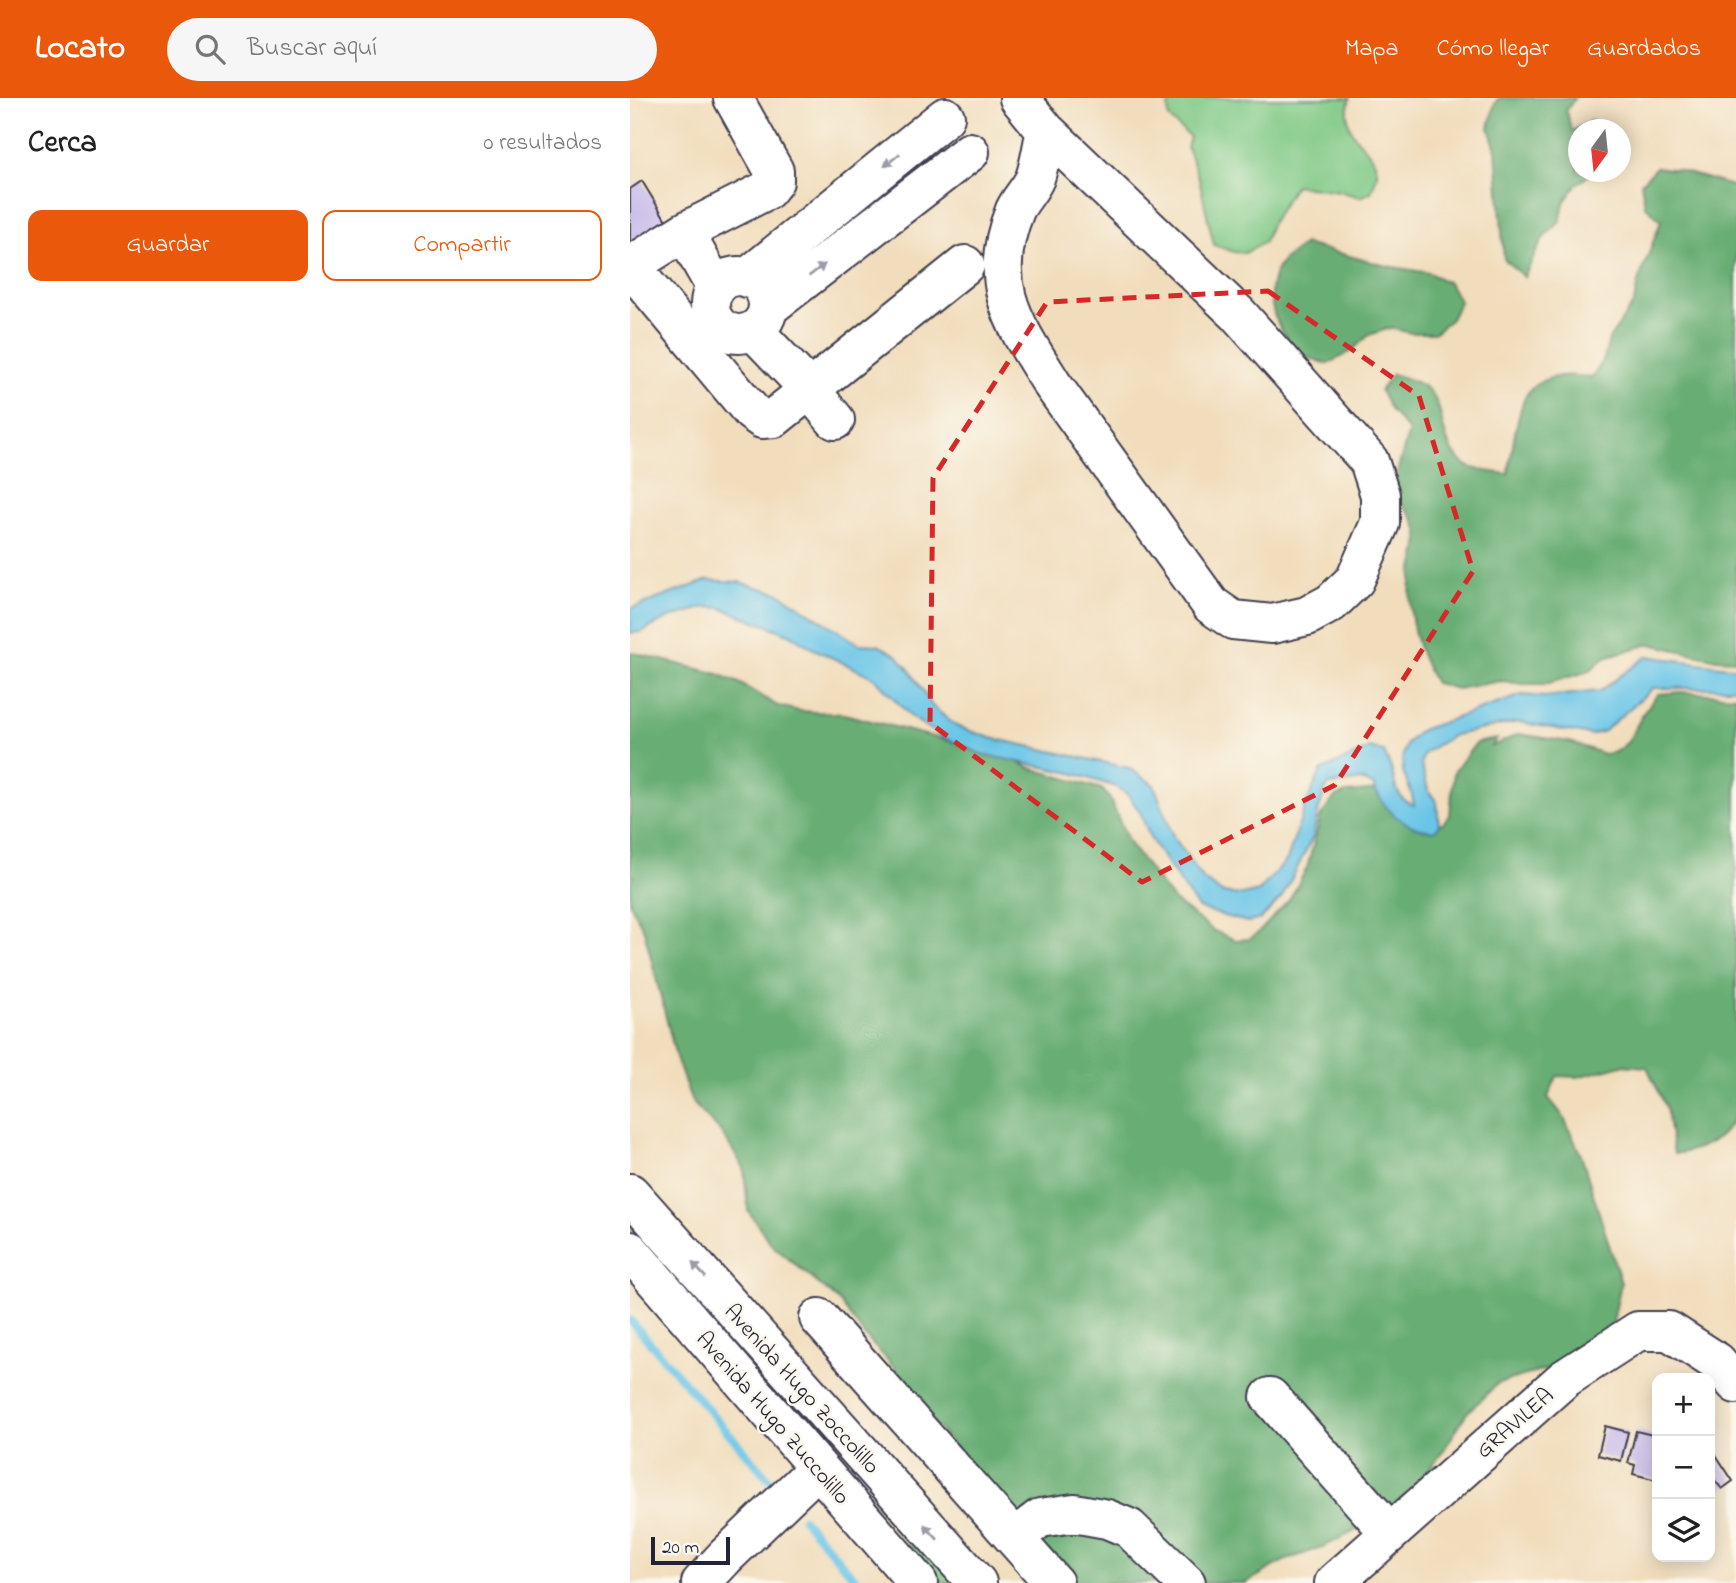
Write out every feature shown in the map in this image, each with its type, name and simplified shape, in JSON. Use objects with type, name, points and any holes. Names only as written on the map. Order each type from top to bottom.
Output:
[{"type":"street","points":[[733,98],[774,171],[774,181],[767,190],[684,232],[630,266],[752,412],[762,419],[774,418],[965,265]]},
{"type":"street","points":[[1019,98],[1046,131],[1238,314],[1369,461],[1380,495],[1380,523],[1355,580],[1331,603],[1307,616],[1272,624],[1233,620],[1211,606],[1076,418],[1028,346],[1006,300],[1002,274],[1004,245],[1016,209],[1034,179],[1046,131]]},
{"type":"street","points":[[938,107],[977,161],[746,301],[938,107]]},
{"type":"street","points":[[684,232],[746,301],[835,420]]},
{"type":"street","name":"Avenida Hugo Zoccolillo","points":[[630,1193],[977,1583]]},
{"type":"street","name":"Avenida Hugo Zuccolillo","points":[[630,1251],[918,1583]]},
{"type":"street","points":[[819,1318],[1054,1583]]},
{"type":"street","name":"GRAVILEA","points":[[1334,1583],[1564,1379],[1638,1331],[1669,1331],[1726,1373]]},
{"type":"street","points":[[1270,1397],[1390,1534]]},
{"type":"street","points":[[701,1583],[818,1468]]},
{"type":"street","points":[[1014,1538],[1040,1518],[1074,1513],[1107,1519],[1129,1528],[1186,1583]]},
{"type":"highlighted area","points":[[1268,291],[1419,396],[1473,571],[1335,785],[1142,882],[930,723],[933,478],[1047,302]]},
{"type":"green space","points":[[1171,98],[1350,98],[1348,112],[1352,132],[1369,153],[1377,170],[1371,192],[1360,197],[1295,185],[1272,222],[1264,242],[1245,253],[1214,245],[1199,179],[1187,147],[1190,137],[1169,118]]},
{"type":"green space","points":[[1498,98],[1575,98],[1566,111],[1568,119],[1568,182],[1580,182],[1564,203],[1560,222],[1543,238],[1524,277],[1504,259],[1496,150],[1489,128]]},
{"type":"green space","points":[[1656,167],[1678,170],[1736,187],[1736,660],[1717,659],[1650,644],[1605,657],[1589,671],[1546,684],[1501,681],[1457,689],[1435,683],[1418,645],[1410,603],[1418,530],[1399,499],[1396,488],[1409,431],[1391,411],[1380,391],[1392,374],[1423,386],[1436,401],[1446,438],[1457,457],[1470,467],[1508,474],[1518,418],[1530,390],[1543,380],[1551,378],[1592,378],[1604,359],[1609,339],[1634,303],[1638,282],[1661,221],[1645,205],[1641,183]]},
{"type":"green space","points":[[1304,244],[1387,266],[1429,273],[1449,283],[1460,301],[1451,319],[1434,333],[1411,333],[1390,328],[1369,335],[1350,352],[1328,364],[1312,359],[1296,349],[1287,338],[1279,326],[1271,300],[1275,273],[1283,261]]},
{"type":"green space","points":[[630,652],[718,674],[778,706],[800,711],[844,714],[1007,756],[1030,768],[1102,789],[1110,799],[1129,843],[1173,900],[1214,931],[1235,940],[1249,939],[1258,933],[1290,899],[1307,868],[1321,816],[1335,797],[1346,793],[1389,789],[1404,808],[1432,825],[1443,823],[1450,814],[1454,772],[1476,743],[1497,739],[1491,747],[1519,734],[1570,742],[1604,754],[1615,752],[1628,742],[1644,712],[1658,694],[1681,692],[1736,696],[1736,1113],[1719,1137],[1694,1150],[1674,1154],[1666,1107],[1647,1067],[1622,1065],[1578,1077],[1557,1076],[1548,1097],[1563,1116],[1581,1155],[1621,1283],[1612,1327],[1581,1360],[1498,1383],[1466,1414],[1442,1453],[1413,1489],[1373,1522],[1325,1546],[1284,1561],[1246,1583],[1073,1583],[917,1404],[894,1367],[864,1335],[838,1300],[772,1245],[748,1211],[744,1168],[721,1132],[692,1102],[677,1061],[644,930],[630,904],[630,883],[633,876],[630,875]]},
{"type":"green space","points":[[630,1216],[955,1583],[943,1583],[630,1229]]},
{"type":"water","points":[[708,580],[739,582],[779,593],[859,644],[878,645],[897,655],[932,706],[956,726],[991,738],[1129,768],[1154,785],[1173,836],[1204,880],[1222,893],[1242,895],[1259,891],[1287,860],[1306,804],[1321,771],[1370,748],[1384,752],[1400,795],[1414,805],[1403,772],[1402,758],[1407,743],[1421,730],[1522,695],[1544,697],[1600,691],[1647,656],[1736,668],[1736,688],[1653,688],[1604,731],[1591,735],[1518,722],[1454,735],[1424,754],[1421,763],[1428,790],[1437,802],[1439,826],[1434,831],[1413,826],[1396,817],[1383,803],[1373,785],[1361,780],[1329,785],[1318,812],[1313,837],[1282,897],[1261,919],[1248,922],[1198,908],[1150,838],[1140,812],[1128,795],[1117,787],[1072,773],[981,754],[942,737],[911,717],[875,678],[789,634],[721,608],[705,607],[669,618],[641,632],[630,633],[630,609]]},
{"type":"building","points":[[642,181],[667,222],[630,246],[630,189]]},
{"type":"building","points":[[1605,1426],[1628,1432],[1621,1461],[1598,1455]]},
{"type":"building","points":[[1636,1431],[1652,1435],[1652,1479],[1633,1474],[1635,1465],[1628,1463]]},
{"type":"building","points":[[1715,1456],[1733,1481],[1722,1489],[1715,1481]]},
{"type":"waterway","points":[[630,1320],[773,1484]]},
{"type":"waterway","points":[[803,1519],[859,1583]]}]
